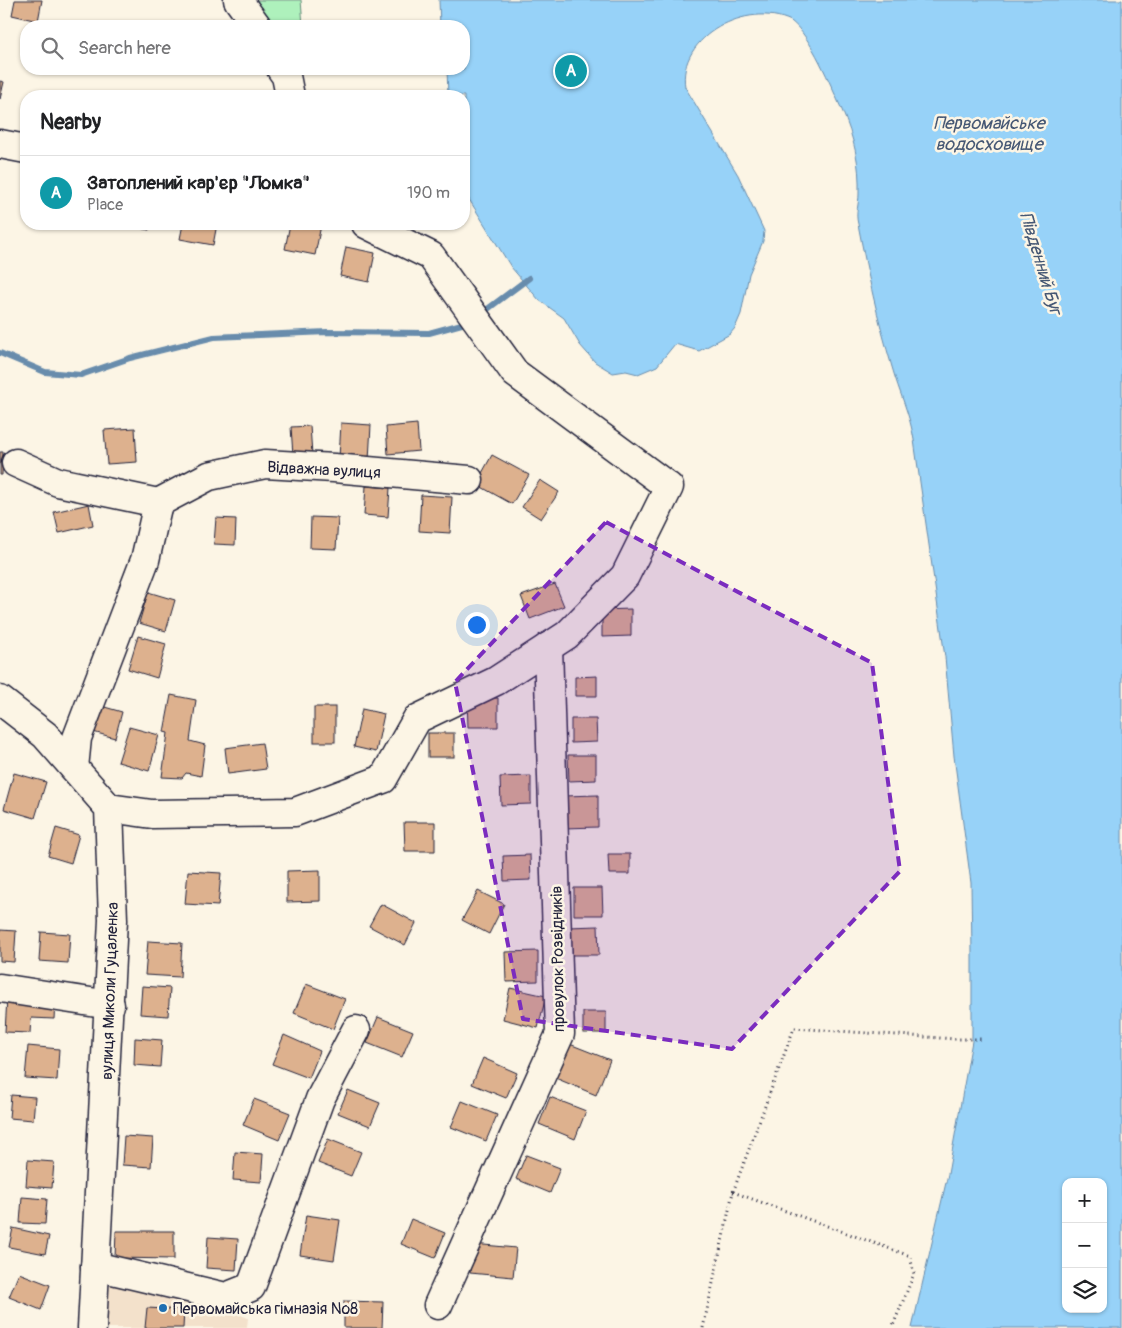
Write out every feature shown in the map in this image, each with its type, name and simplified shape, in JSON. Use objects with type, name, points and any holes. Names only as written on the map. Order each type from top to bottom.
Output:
[{"type":"street","points":[[238,0],[253,20]]},
{"type":"street","points":[[285,75],[289,90]]},
{"type":"street","points":[[0,144],[20,148]]},
{"type":"street","points":[[0,700],[44,735],[108,808],[152,814],[295,812],[383,779],[417,719],[496,681],[567,635],[625,576],[668,487],[515,373],[431,256],[378,230]]},
{"type":"street","points":[[16,463],[58,482],[158,503],[146,560],[77,738],[74,768]]},
{"type":"street","name":"Відважна вулиця","points":[[158,503],[209,476],[266,464],[468,480]]},
{"type":"street","name":"провулок Розвідників","points":[[438,1305],[560,1034],[548,648]]},
{"type":"street","name":"вулиця Миколи Гуцаленка","points":[[92,1328],[113,920],[108,808]]},
{"type":"street","points":[[0,988],[110,1005]]},
{"type":"street","points":[[95,1266],[226,1297],[251,1287],[320,1099],[356,1030]]},
{"type":"path","points":[[703,1328],[733,1192],[794,1028],[954,1039],[983,1039]]},
{"type":"path","points":[[733,1192],[910,1256],[914,1274],[892,1328]]},
{"type":"highlighted area","points":[[606,522],[872,663],[900,871],[732,1049],[523,1019],[455,682]]},
{"type":"shaded area","name":"Первомайська гімназія №8","points":[[116,1283],[198,1297],[248,1318],[247,1328],[102,1328],[104,1287]]},
{"type":"green space","points":[[257,0],[301,0],[303,20],[266,20]]},
{"type":"water","name":"Первомайське водосховище","points":[[439,0],[1122,0],[1122,1328],[912,1328],[948,1174],[972,1041],[971,883],[954,756],[945,657],[914,440],[910,421],[882,332],[865,260],[857,220],[859,183],[853,141],[842,110],[820,62],[806,38],[791,21],[774,16],[755,15],[736,19],[719,27],[704,38],[692,52],[685,69],[685,87],[738,175],[764,231],[763,241],[749,274],[741,314],[730,334],[699,351],[675,344],[657,366],[638,374],[626,371],[613,373],[595,362],[580,345],[564,318],[539,300],[511,267],[470,201],[470,90],[448,90],[447,75],[470,75],[470,20],[440,20]]},
{"type":"building","points":[[15,0],[42,0],[38,20],[12,15]]},
{"type":"building","points":[[0,81],[4,82],[0,99]]},
{"type":"building","points":[[182,230],[216,230],[213,245],[180,239]]},
{"type":"building","points":[[289,230],[320,230],[315,255],[285,249]]},
{"type":"building","points":[[346,247],[375,253],[369,282],[340,276]]},
{"type":"building","points":[[341,423],[371,425],[369,460],[339,458]]},
{"type":"building","points":[[417,424],[419,451],[388,454],[386,427]]},
{"type":"building","points":[[310,426],[312,454],[293,455],[291,427]]},
{"type":"building","points":[[135,428],[137,462],[107,464],[104,430]]},
{"type":"building","points":[[0,452],[3,452],[2,475],[0,475]]},
{"type":"building","points":[[492,455],[529,475],[512,504],[476,484]]},
{"type":"building","points":[[540,480],[559,492],[541,519],[522,507]]},
{"type":"building","points":[[366,486],[390,488],[388,517],[364,515]]},
{"type":"building","points":[[421,495],[452,497],[450,533],[419,531]]},
{"type":"building","points":[[89,504],[93,525],[59,533],[54,512]]},
{"type":"building","points":[[311,517],[338,518],[336,549],[310,548]]},
{"type":"building","points":[[216,518],[236,519],[235,545],[214,544]]},
{"type":"building","points":[[555,584],[564,606],[530,619],[521,596]]},
{"type":"building","points":[[148,592],[175,600],[166,631],[139,623]]},
{"type":"building","points":[[631,609],[631,636],[602,637],[602,610]]},
{"type":"building","points":[[138,636],[166,644],[157,678],[128,669]]},
{"type":"building","points":[[597,676],[597,696],[575,696],[575,677]]},
{"type":"building","points":[[171,695],[196,700],[190,741],[205,745],[201,776],[186,773],[182,778],[162,777],[168,733],[164,732]]},
{"type":"building","points":[[498,698],[498,727],[468,727],[467,699]]},
{"type":"building","points":[[101,706],[122,712],[115,738],[93,732]]},
{"type":"building","points":[[314,707],[335,707],[335,742],[314,742]]},
{"type":"building","points":[[362,709],[384,714],[376,752],[354,747]]},
{"type":"building","points":[[571,719],[596,719],[597,742],[571,743]]},
{"type":"building","points":[[129,727],[159,735],[149,771],[118,762]]},
{"type":"building","points":[[428,733],[454,733],[454,757],[428,757]]},
{"type":"building","points":[[262,743],[266,769],[228,774],[225,748]]},
{"type":"building","points":[[568,755],[596,755],[596,780],[569,781]]},
{"type":"building","points":[[14,773],[46,782],[35,818],[4,809]]},
{"type":"building","points":[[531,776],[531,804],[501,805],[500,777]]},
{"type":"building","points":[[598,795],[598,827],[564,828],[564,796]]},
{"type":"building","points":[[404,822],[435,822],[435,851],[405,851]]},
{"type":"building","points":[[56,828],[79,835],[71,863],[48,856]]},
{"type":"building","points":[[608,854],[630,854],[630,874],[609,874]]},
{"type":"building","points":[[530,855],[531,880],[504,881],[503,856]]},
{"type":"building","points":[[320,870],[320,901],[287,902],[287,871]]},
{"type":"building","points":[[188,871],[221,873],[218,906],[185,904]]},
{"type":"building","points":[[574,888],[602,888],[603,915],[574,915]]},
{"type":"building","points":[[478,891],[504,904],[489,934],[462,920]]},
{"type":"building","points":[[381,904],[416,923],[405,945],[369,926]]},
{"type":"building","points":[[598,926],[599,955],[568,955],[568,927]]},
{"type":"building","points":[[0,930],[16,931],[14,962],[0,961]]},
{"type":"building","points":[[41,932],[70,934],[68,963],[39,961]]},
{"type":"building","points":[[148,941],[182,943],[180,977],[145,975]]},
{"type":"building","points":[[538,951],[538,981],[506,982],[505,952]]},
{"type":"building","points":[[306,984],[345,999],[333,1029],[294,1013]]},
{"type":"building","points":[[142,986],[170,988],[168,1016],[140,1014]]},
{"type":"building","points":[[510,988],[546,996],[538,1028],[503,1019]]},
{"type":"building","points":[[7,998],[55,1001],[54,1019],[31,1018],[30,1033],[5,1032]]},
{"type":"building","points":[[583,1012],[606,1012],[606,1033],[583,1033]]},
{"type":"building","points":[[378,1017],[413,1031],[402,1057],[367,1043]]},
{"type":"building","points":[[284,1035],[320,1051],[309,1078],[272,1064]]},
{"type":"building","points":[[135,1038],[162,1040],[160,1067],[134,1065]]},
{"type":"building","points":[[567,1043],[610,1060],[596,1095],[553,1077]]},
{"type":"building","points":[[28,1046],[59,1049],[57,1080],[25,1078]]},
{"type":"building","points":[[483,1058],[517,1073],[506,1098],[472,1084]]},
{"type":"building","points":[[348,1090],[380,1103],[370,1126],[338,1113]]},
{"type":"building","points":[[11,1095],[35,1097],[33,1120],[9,1118]]},
{"type":"building","points":[[550,1097],[586,1111],[575,1139],[539,1124]]},
{"type":"building","points":[[254,1099],[290,1113],[279,1140],[243,1125]]},
{"type":"building","points":[[462,1101],[497,1115],[486,1141],[451,1127]]},
{"type":"building","points":[[124,1136],[153,1138],[151,1167],[122,1165]]},
{"type":"building","points":[[328,1139],[361,1152],[351,1176],[318,1163]]},
{"type":"building","points":[[235,1152],[263,1154],[261,1182],[233,1180]]},
{"type":"building","points":[[526,1155],[560,1168],[550,1193],[516,1179]]},
{"type":"building","points":[[28,1160],[54,1162],[52,1188],[26,1186]]},
{"type":"building","points":[[22,1197],[47,1199],[45,1224],[20,1223]]},
{"type":"building","points":[[306,1215],[340,1220],[334,1260],[300,1255]]},
{"type":"building","points":[[411,1219],[445,1233],[435,1258],[401,1244]]},
{"type":"building","points":[[13,1228],[49,1236],[45,1254],[9,1247]]},
{"type":"building","points":[[116,1231],[174,1231],[174,1259],[115,1258]]},
{"type":"building","points":[[208,1237],[238,1239],[236,1270],[206,1268]]},
{"type":"building","points":[[473,1244],[516,1248],[513,1277],[470,1273]]},
{"type":"building","points":[[19,1273],[50,1285],[41,1310],[9,1297]]},
{"type":"building","points":[[344,1301],[383,1302],[382,1328],[344,1328]]},
{"type":"building","points":[[147,1308],[184,1310],[183,1328],[145,1328]]},
{"type":"waterway","points":[[481,314],[529,278]]},
{"type":"waterway","points":[[0,353],[45,372],[81,375],[130,358],[214,337],[327,332],[429,333],[469,322]]},
{"type":"place","name":"Затоплений кар'єр \"Ломка\"","points":[[571,71]]},
{"type":"place","name":"Первомайська гімназія №8","points":[[163,1308]]},
{"type":"water label","name":"Південний Буг","points":[[1041,263]]}]
